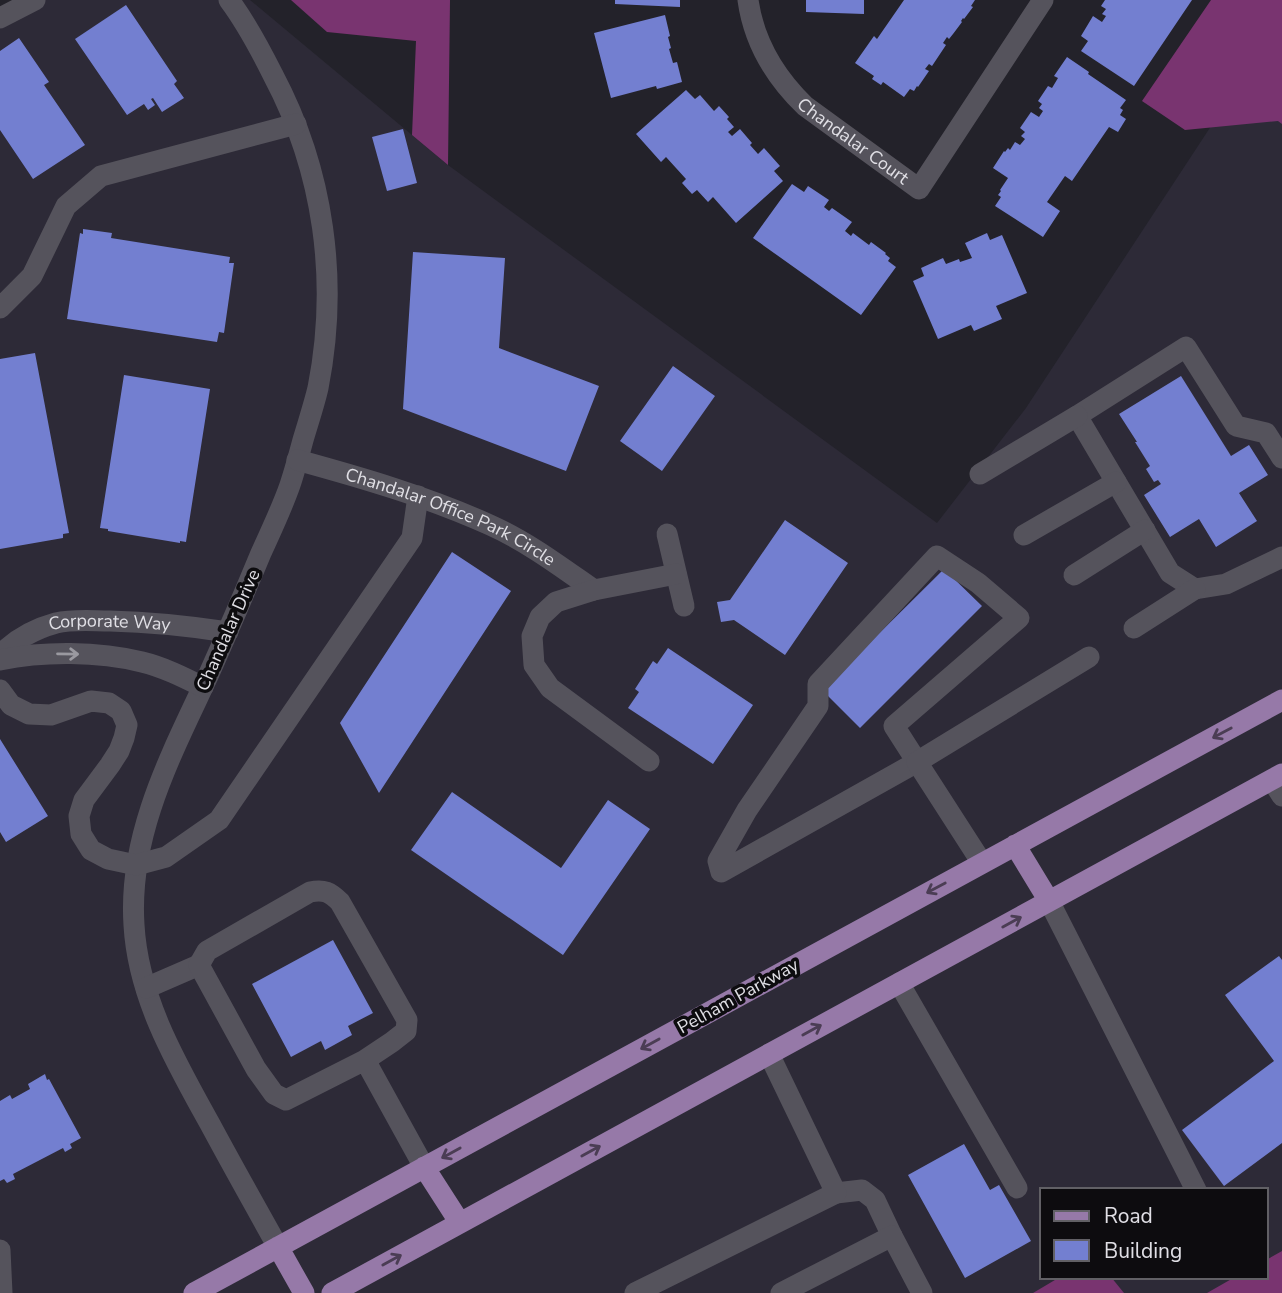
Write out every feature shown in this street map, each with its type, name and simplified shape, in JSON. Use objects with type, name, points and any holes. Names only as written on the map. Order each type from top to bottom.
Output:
[{"type":"main road","name":"Pelham Parkway","points":[[194,1293],[1282,700]]},
{"type":"main road","points":[[332,1293],[1049,901],[1279,783]]},
{"type":"main road","points":[[1015,845],[1049,901]]},
{"type":"main road","points":[[424,1167],[460,1223]]},
{"type":"main road","points":[[278,1247],[304,1293]]},
{"type":"street","points":[[0,18],[36,0]]},
{"type":"street","name":"Chandalar Drive","points":[[229,0],[248,26],[288,102],[303,142],[318,199],[328,268],[323,358],[317,390],[290,485],[156,792],[136,865],[134,924],[139,969],[152,1010],[189,1085],[278,1247]]},
{"type":"street","name":"Chandalar Court","points":[[748,0],[763,50],[774,71],[789,90],[805,106],[919,189],[1043,0]]},
{"type":"street","points":[[0,308],[32,276],[66,206],[101,176],[296,124]]},
{"type":"street","points":[[979,474],[1186,347],[1236,426],[1266,433],[1282,458]]},
{"type":"street","points":[[1077,416],[1170,573],[1195,589]]},
{"type":"street","name":"Chandalar Office Park Circle","points":[[297,460],[418,496],[491,525],[557,564],[594,590]]},
{"type":"street","points":[[1024,535],[1116,482]]},
{"type":"street","points":[[0,690],[11,705],[29,715],[51,715],[91,701],[109,703],[121,711],[127,725],[124,737],[119,751],[84,800],[79,816],[81,834],[92,850],[108,859],[136,865],[166,857],[219,820],[412,538],[418,496]]},
{"type":"street","points":[[1074,575],[1145,530]]},
{"type":"street","points":[[667,534],[684,606]]},
{"type":"street","points":[[982,863],[916,762],[894,726],[1019,618],[978,583],[937,556],[818,684],[818,706],[747,810],[719,861],[721,872],[894,775],[916,762],[1089,657]]},
{"type":"street","points":[[1134,628],[1195,589],[1226,584],[1282,557]]},
{"type":"street","points":[[649,761],[550,688],[534,665],[532,636],[540,617],[556,602],[594,590],[676,574]]},
{"type":"street","name":"Corporate Way","points":[[0,655],[19,638],[32,632],[57,623],[77,620],[178,624],[228,632]]},
{"type":"street","name":"Corporate Way","points":[[0,660],[41,654],[93,655],[142,662],[175,673],[203,687]]},
{"type":"street","points":[[145,988],[199,965],[207,951],[310,892],[322,890],[331,893],[340,902],[407,1020],[406,1031],[365,1060],[286,1100],[274,1094],[256,1069],[199,965]]},
{"type":"street","points":[[1049,901],[1195,1188]]},
{"type":"street","points":[[899,983],[1017,1188]]},
{"type":"street","points":[[769,1054],[836,1193]]},
{"type":"street","points":[[365,1060],[424,1167]]},
{"type":"street","points":[[635,1293],[836,1193],[863,1190],[875,1200],[922,1293]]},
{"type":"street","points":[[781,1293],[892,1236]]},
{"type":"street","points":[[0,1250],[2,1293]]},
{"type":"shaded area","points":[[37,0],[250,0],[448,165],[937,523],[1026,408],[1282,18],[1282,1282],[1263,1293],[0,1293],[0,20]]},
{"type":"shaded area","points":[[291,0],[450,0],[448,165],[412,135],[416,41],[327,32]]},
{"type":"shaded area","points":[[1211,0],[1282,0],[1282,124],[1278,121],[1185,130],[1142,101]]},
{"type":"shaded area","points":[[1282,1251],[1282,1293],[1207,1293],[1232,1279],[1268,1279],[1268,1259]]},
{"type":"shaded area","points":[[1057,1279],[1113,1279],[1124,1293],[1033,1293]]},
{"type":"building","points":[[615,0],[680,0],[680,7],[615,4]]},
{"type":"building","points":[[806,0],[864,0],[864,14],[806,12]]},
{"type":"building","points":[[904,0],[975,0],[962,22],[943,43],[946,45],[932,66],[929,64],[925,69],[929,71],[918,87],[914,91],[910,89],[904,97],[883,82],[881,85],[872,79],[874,76],[855,63],[874,36],[877,39]]},
{"type":"building","points":[[1105,0],[1192,0],[1134,86],[1081,51],[1088,41],[1081,36],[1093,16],[1102,22],[1106,16],[1102,14],[1106,9],[1101,6]]},
{"type":"building","points":[[126,5],[177,81],[174,84],[184,98],[162,112],[153,98],[151,99],[155,105],[148,110],[144,104],[127,115],[75,39]]},
{"type":"building","points":[[665,15],[670,36],[669,49],[673,63],[677,62],[682,82],[611,98],[594,33]]},
{"type":"building","points":[[19,38],[49,82],[44,85],[85,145],[33,179],[0,130],[0,51]]},
{"type":"building","points":[[1067,57],[1126,100],[1120,108],[1123,110],[1120,115],[1126,119],[1118,132],[1109,127],[1072,181],[1065,176],[1047,202],[1060,211],[1043,237],[995,206],[1001,197],[998,195],[1000,190],[1008,178],[993,168],[1004,151],[1008,148],[1010,150],[1015,142],[1020,145],[1025,139],[1021,136],[1025,132],[1020,128],[1031,112],[1039,117],[1043,111],[1039,108],[1042,104],[1038,101],[1048,86],[1052,88],[1058,78],[1054,76]]},
{"type":"building","points":[[686,90],[695,99],[700,95],[714,111],[719,106],[734,127],[728,132],[732,136],[740,129],[758,154],[764,148],[780,166],[774,171],[783,181],[736,223],[713,197],[708,202],[697,190],[692,194],[682,183],[686,179],[666,157],[661,162],[636,134]]},
{"type":"building","points":[[403,129],[417,183],[387,191],[372,137]]},
{"type":"building","points":[[792,184],[804,192],[808,186],[829,200],[824,207],[829,211],[832,208],[852,222],[845,231],[851,236],[853,233],[869,245],[871,242],[886,253],[890,258],[888,261],[896,267],[861,315],[753,238]]},
{"type":"building","points":[[83,229],[112,233],[111,238],[230,257],[229,263],[234,263],[224,333],[219,332],[217,342],[67,319],[80,233],[83,234]]},
{"type":"building","points":[[987,233],[990,240],[1002,235],[1027,293],[996,306],[1002,319],[974,331],[971,325],[938,339],[913,281],[924,276],[921,268],[943,258],[946,264],[972,258],[965,243]]},
{"type":"building","points":[[413,252],[505,258],[499,348],[599,386],[566,471],[403,409]]},
{"type":"building","points":[[35,353],[69,533],[63,534],[63,538],[0,549],[0,359]]},
{"type":"building","points":[[673,366],[715,396],[662,471],[620,441]]},
{"type":"building","points":[[124,375],[210,389],[186,542],[100,528]]},
{"type":"building","points":[[1181,376],[1231,456],[1249,445],[1268,475],[1239,493],[1257,521],[1216,547],[1199,519],[1170,537],[1144,495],[1161,484],[1158,480],[1154,482],[1146,469],[1150,466],[1119,414]]},
{"type":"building","points":[[785,520],[848,563],[785,655],[734,620],[721,622],[717,602],[730,600]]},
{"type":"building","points":[[452,552],[511,591],[379,793],[340,723]]},
{"type":"building","points":[[944,569],[982,606],[860,728],[822,690]]},
{"type":"building","points":[[668,648],[753,705],[713,764],[628,708],[639,692],[635,689],[653,661],[657,664]]},
{"type":"building","points":[[0,739],[48,816],[6,842],[0,832]]},
{"type":"building","points":[[452,792],[561,868],[608,800],[650,829],[563,955],[411,850]]},
{"type":"building","points":[[333,940],[373,1013],[348,1026],[352,1035],[325,1050],[321,1041],[291,1057],[252,984]]},
{"type":"building","points":[[1279,956],[1282,960],[1282,1143],[1224,1186],[1182,1130],[1274,1061],[1225,995]]},
{"type":"building","points":[[45,1074],[81,1138],[70,1144],[72,1148],[65,1152],[63,1148],[13,1174],[15,1179],[7,1183],[4,1179],[0,1181],[0,1101],[10,1095],[12,1099],[30,1089],[28,1084]]},
{"type":"building","points":[[964,1144],[990,1190],[999,1185],[1031,1241],[965,1278],[908,1175]]}]
